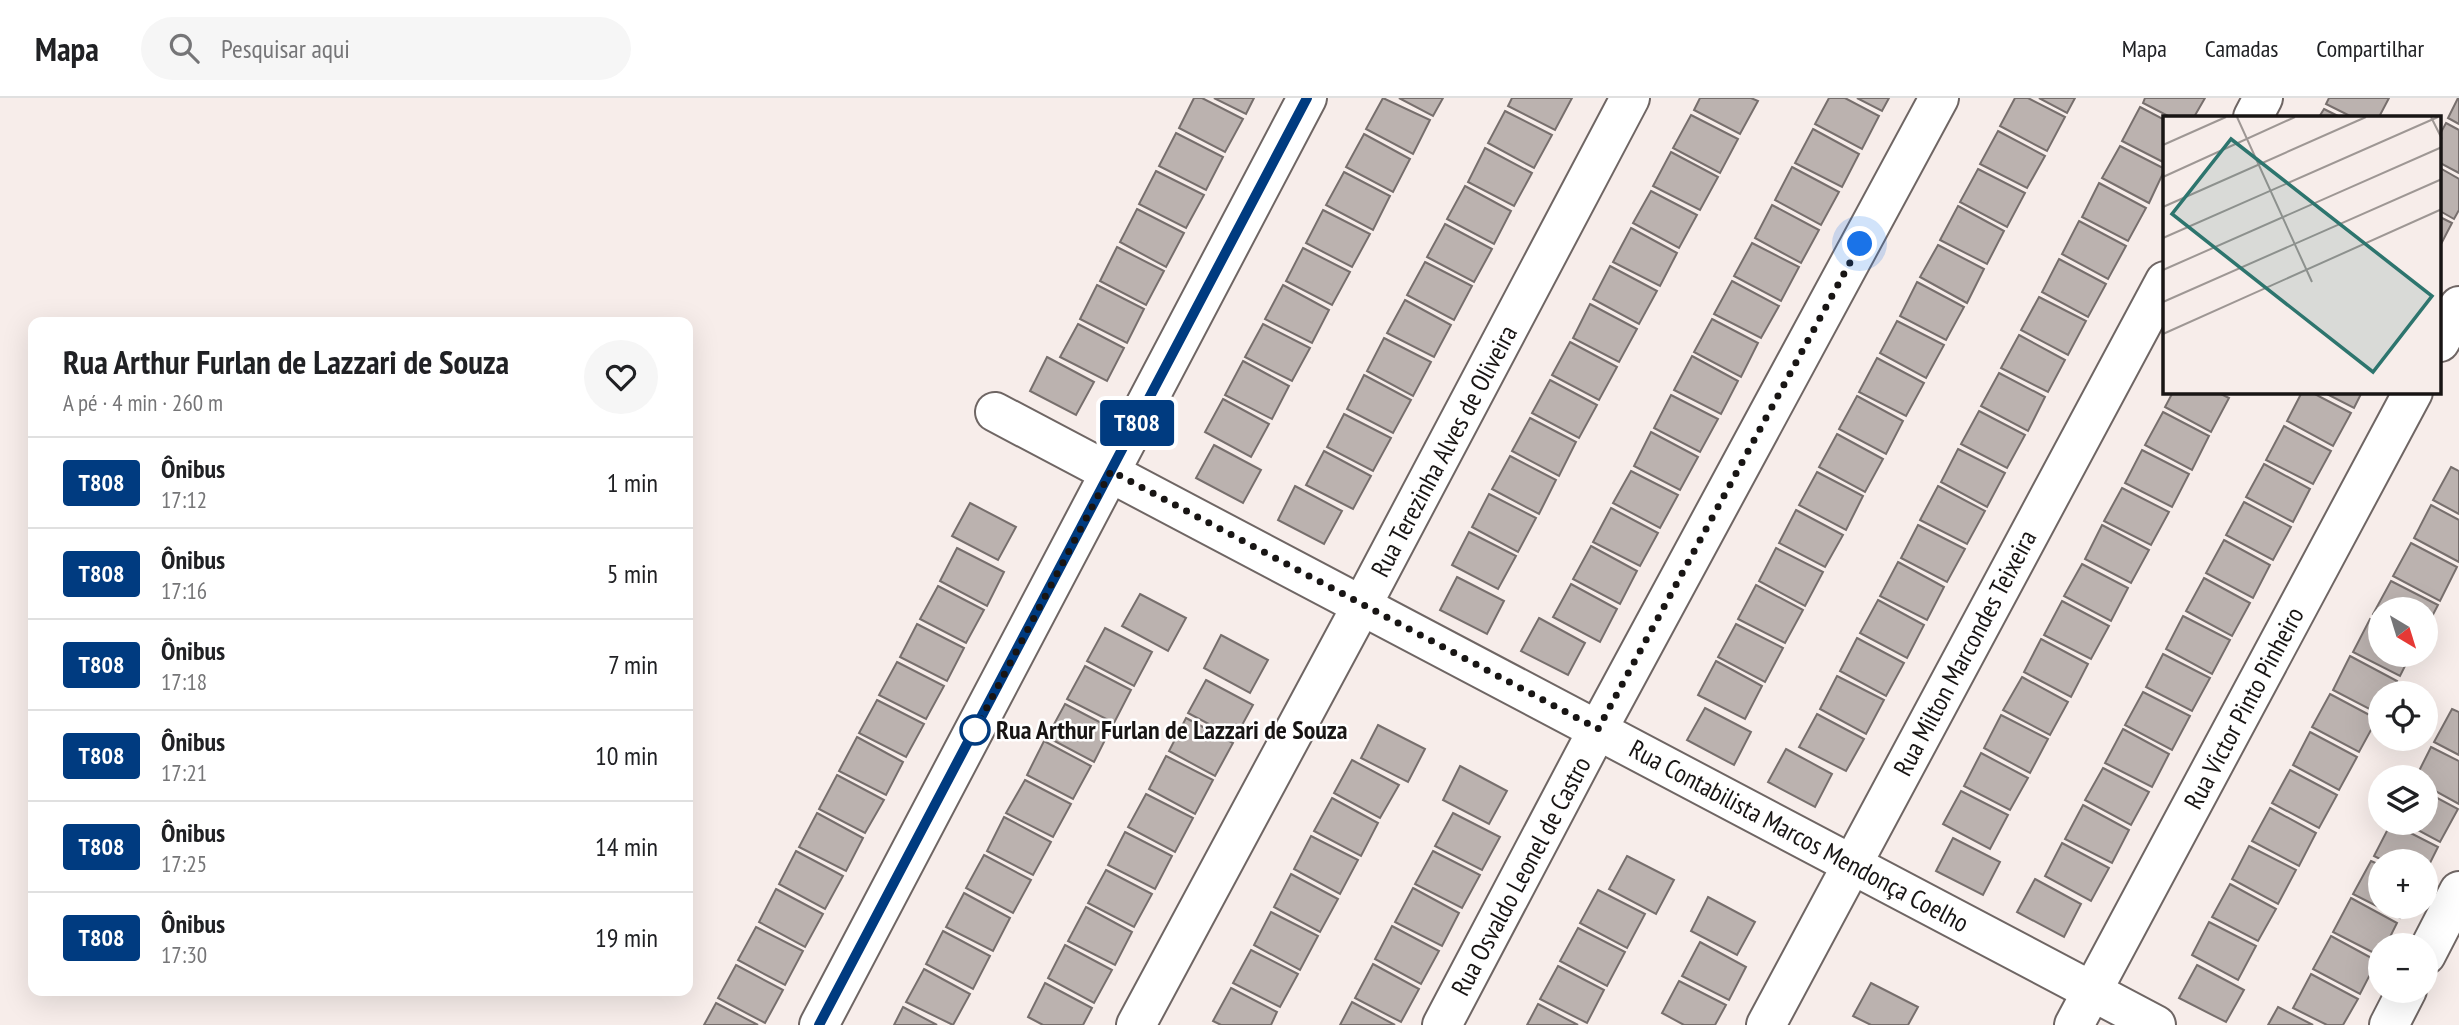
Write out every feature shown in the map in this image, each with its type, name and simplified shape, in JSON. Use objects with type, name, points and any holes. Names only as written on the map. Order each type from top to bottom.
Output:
[{"type":"street","points":[[819,1025],[1307,98]]},
{"type":"street","name":"Rua Terezinha Alves de Oliveira","points":[[1136,1025],[1630,98]]},
{"type":"street","name":"Rua Osvaldo Leonel de Castro","points":[[1442,1025],[1598,729],[1939,98]]},
{"type":"street","points":[[2254,116],[2263,98]]},
{"type":"street","name":"Rua Milton Marcondes Teixeira","points":[[1766,1025],[2163,285]]},
{"type":"street","points":[[2442,338],[2459,306]]},
{"type":"street","name":"Rua Victor Pinto Pinheiro","points":[[2074,1025],[2412,394]]},
{"type":"street","name":"Rua Contabilista Marcos Mendonça Coelho","points":[[995,412],[2156,1025]]},
{"type":"street","points":[[2437,933],[2459,891]]},
{"type":"street","points":[[2389,1025],[2400,1003]]},
{"type":"building","points":[[1194,98],[1202,98],[1243,119],[1225,152],[1179,128]]},
{"type":"building","points":[[1214,98],[1254,98],[1246,114]]},
{"type":"building","points":[[1383,98],[1430,120],[1413,154],[1366,129]]},
{"type":"building","points":[[1399,98],[1443,98],[1433,116]]},
{"type":"building","points":[[1512,98],[1572,98],[1555,130],[1508,106]]},
{"type":"building","points":[[1700,98],[1751,98],[1758,101],[1740,134],[1694,110]]},
{"type":"building","points":[[1829,98],[1845,98],[1879,116],[1862,149],[1815,124]]},
{"type":"building","points":[[1857,98],[1889,98],[1882,111]]},
{"type":"building","points":[[2015,98],[2028,98],[2065,117],[2047,151],[2000,126]]},
{"type":"building","points":[[2039,98],[2075,98],[2067,113]]},
{"type":"building","points":[[2145,98],[2205,98],[2195,116],[2168,116],[2143,103]]},
{"type":"building","points":[[2329,98],[2389,98],[2380,116],[2350,116],[2326,104]]},
{"type":"building","points":[[2459,98],[2459,124],[2448,118]]},
{"type":"building","points":[[2140,107],[2163,119],[2163,162],[2122,141]]},
{"type":"building","points":[[2324,109],[2338,116],[2320,116]]},
{"type":"building","points":[[1505,111],[1552,135],[1534,168],[1488,143]]},
{"type":"building","points":[[1691,115],[1738,139],[1720,173],[1673,148]]},
{"type":"building","points":[[2446,123],[2459,130],[2459,173],[2442,164],[2442,130]]},
{"type":"building","points":[[1813,129],[1859,154],[1842,187],[1795,163]]},
{"type":"building","points":[[1998,131],[2045,156],[2027,188],[1980,164]]},
{"type":"building","points":[[1176,133],[1223,157],[1206,190],[1159,166]]},
{"type":"building","points":[[1364,134],[1410,159],[1393,192],[1346,167]]},
{"type":"building","points":[[2120,146],[2163,168],[2149,203],[2102,178]]},
{"type":"building","points":[[1485,148],[1532,173],[1514,206],[1468,182]]},
{"type":"building","points":[[1671,152],[1718,177],[1700,210],[1653,186]]},
{"type":"building","points":[[1792,167],[1839,192],[1821,225],[1775,200]]},
{"type":"building","points":[[1978,169],[2025,193],[2007,227],[1960,202]]},
{"type":"building","points":[[2442,169],[2459,179],[2459,210],[2454,219],[2442,212]]},
{"type":"building","points":[[1156,171],[1204,195],[1186,228],[1139,204]]},
{"type":"building","points":[[1344,172],[1390,196],[1373,230],[1326,205]]},
{"type":"building","points":[[2099,183],[2146,208],[2128,241],[2082,217]]},
{"type":"building","points":[[1465,186],[1511,211],[1494,244],[1447,219]]},
{"type":"building","points":[[1651,191],[1697,215],[1679,248],[1633,223]]},
{"type":"building","points":[[1772,205],[1819,230],[1801,263],[1755,238]]},
{"type":"building","points":[[1958,206],[2004,231],[1987,264],[1940,240]]},
{"type":"building","points":[[1137,209],[1184,233],[1166,267],[1120,242]]},
{"type":"building","points":[[1323,210],[1370,234],[1352,267],[1306,243]]},
{"type":"building","points":[[2442,218],[2452,223],[2442,242]]},
{"type":"building","points":[[2079,221],[2126,246],[2108,279],[2062,254]]},
{"type":"building","points":[[1445,224],[1492,249],[1474,282],[1427,257]]},
{"type":"building","points":[[1631,228],[1677,253],[1660,286],[1613,262]]},
{"type":"building","points":[[1752,243],[1799,267],[1781,301],[1734,276]]},
{"type":"building","points":[[1938,245],[1984,269],[1967,303],[1920,277]]},
{"type":"building","points":[[1117,247],[1164,271],[1146,305],[1100,281]]},
{"type":"building","points":[[1303,248],[1350,272],[1332,305],[1286,281]]},
{"type":"building","points":[[2059,259],[2106,284],[2088,317],[2042,292]]},
{"type":"building","points":[[1425,262],[1472,286],[1454,320],[1407,295]]},
{"type":"building","points":[[1610,266],[1657,291],[1639,324],[1593,299]]},
{"type":"building","points":[[1732,281],[1779,306],[1761,338],[1714,314]]},
{"type":"building","points":[[1917,282],[1964,307],[1946,340],[1900,316]]},
{"type":"building","points":[[1097,285],[1144,309],[1127,343],[1080,319]]},
{"type":"building","points":[[1283,285],[1329,310],[1312,343],[1265,319]]},
{"type":"building","points":[[2039,297],[2086,321],[2068,355],[2021,330]]},
{"type":"building","points":[[1405,300],[1451,325],[1434,357],[1387,333]]},
{"type":"building","points":[[1590,304],[1637,329],[1619,362],[1573,338]]},
{"type":"building","points":[[1712,319],[1758,343],[1741,377],[1694,352]]},
{"type":"building","points":[[1897,321],[1944,345],[1926,378],[1880,353]]},
{"type":"building","points":[[1078,324],[1124,348],[1107,381],[1060,357]]},
{"type":"building","points":[[1263,324],[1310,348],[1292,381],[1245,357]]},
{"type":"building","points":[[2019,335],[2065,360],[2048,392],[2001,368]]},
{"type":"building","points":[[1384,338],[1431,362],[1413,396],[1367,371]]},
{"type":"building","points":[[1570,342],[1617,367],[1599,400],[1552,375]]},
{"type":"building","points":[[1692,356],[1738,381],[1721,414],[1674,390]]},
{"type":"building","points":[[1047,357],[1094,382],[1076,415],[1030,391]]},
{"type":"building","points":[[1877,358],[1924,383],[1906,416],[1859,392]]},
{"type":"building","points":[[1243,361],[1289,386],[1272,419],[1225,395]]},
{"type":"building","points":[[1999,373],[2045,397],[2028,431],[1981,406]]},
{"type":"building","points":[[1364,375],[1411,400],[1393,433],[1347,409]]},
{"type":"building","points":[[1550,380],[1597,405],[1579,438],[1532,413]]},
{"type":"building","points":[[2172,394],[2221,394],[2229,398],[2211,432],[2165,407]]},
{"type":"building","points":[[2301,394],[2315,394],[2351,413],[2333,446],[2287,421]]},
{"type":"building","points":[[2327,394],[2361,394],[2354,408]]},
{"type":"building","points":[[1671,395],[1718,419],[1700,452],[1654,428]]},
{"type":"building","points":[[1857,396],[1903,421],[1886,454],[1839,429]]},
{"type":"building","points":[[1223,399],[1269,424],[1251,457],[1205,432]]},
{"type":"building","points":[[1979,411],[2025,435],[2007,468],[1961,444]]},
{"type":"building","points":[[2163,412],[2209,436],[2192,470],[2145,445]]},
{"type":"building","points":[[1344,414],[1391,438],[1373,471],[1327,447]]},
{"type":"building","points":[[1530,418],[1576,442],[1559,476],[1512,451]]},
{"type":"building","points":[[2284,426],[2331,451],[2313,484],[2266,460]]},
{"type":"building","points":[[1651,432],[1698,457],[1680,490],[1634,466]]},
{"type":"building","points":[[1837,434],[1883,459],[1865,492],[1819,467]]},
{"type":"building","points":[[1214,445],[1261,470],[1243,503],[1196,478]]},
{"type":"building","points":[[1958,449],[2005,473],[1987,507],[1941,482]]},
{"type":"building","points":[[2142,450],[2189,474],[2172,507],[2125,483]]},
{"type":"building","points":[[1324,451],[1371,476],[1353,509],[1306,485]]},
{"type":"building","points":[[1510,456],[1556,480],[1539,514],[1492,489]]},
{"type":"building","points":[[2264,464],[2310,489],[2293,522],[2246,497]]},
{"type":"building","points":[[2451,467],[2459,471],[2459,514],[2433,500]]},
{"type":"building","points":[[1631,471],[1678,495],[1660,528],[1613,503]]},
{"type":"building","points":[[1817,472],[1863,496],[1846,530],[1799,505]]},
{"type":"building","points":[[1295,486],[1342,511],[1324,544],[1278,520]]},
{"type":"building","points":[[1938,486],[1985,511],[1967,544],[1920,520]]},
{"type":"building","points":[[2122,488],[2169,512],[2151,545],[2104,521]]},
{"type":"building","points":[[1489,494],[1536,518],[1518,552],[1472,527]]},
{"type":"building","points":[[2244,502],[2291,527],[2273,560],[2226,535]]},
{"type":"building","points":[[970,503],[1016,527],[998,560],[952,536]]},
{"type":"building","points":[[2431,505],[2459,520],[2459,562],[2414,538]]},
{"type":"building","points":[[1611,508],[1658,533],[1640,566],[1593,542]]},
{"type":"building","points":[[1796,510],[1843,535],[1825,567],[1779,543]]},
{"type":"building","points":[[1918,525],[1965,549],[1947,582],[1901,558]]},
{"type":"building","points":[[2102,525],[2149,550],[2131,583],[2085,559]]},
{"type":"building","points":[[1469,532],[1516,556],[1498,589],[1452,565]]},
{"type":"building","points":[[2224,540],[2270,565],[2253,598],[2206,573]]},
{"type":"building","points":[[2411,543],[2457,567],[2440,601],[2438,597],[2432,597],[2393,576]]},
{"type":"building","points":[[1591,546],[1637,571],[1620,604],[1573,579]]},
{"type":"building","points":[[957,548],[1004,572],[987,606],[940,581]]},
{"type":"building","points":[[1776,548],[1823,572],[1805,606],[1759,581]]},
{"type":"building","points":[[1898,562],[1944,587],[1927,620],[1880,596]]},
{"type":"building","points":[[2082,564],[2128,588],[2111,621],[2064,596]]},
{"type":"building","points":[[1457,577],[1504,601],[1487,634],[1440,610]]},
{"type":"building","points":[[2204,578],[2250,603],[2232,636],[2186,611]]},
{"type":"building","points":[[2391,581],[2422,597],[2382,597]]},
{"type":"building","points":[[1571,584],[1617,609],[1600,642],[1553,617]]},
{"type":"building","points":[[1756,585],[1803,610],[1785,643],[1738,619]]},
{"type":"building","points":[[938,586],[984,610],[966,643],[920,619]]},
{"type":"building","points":[[1140,594],[1186,618],[1168,651],[1122,626]]},
{"type":"building","points":[[1878,600],[1924,625],[1907,658],[1860,633]]},
{"type":"building","points":[[2062,601],[2109,626],[2091,659],[2044,635]]},
{"type":"building","points":[[2183,616],[2230,640],[2212,674],[2166,649]]},
{"type":"building","points":[[1539,618],[1585,643],[1568,675],[1521,651]]},
{"type":"building","points":[[2368,623],[2368,660],[2353,652]]},
{"type":"building","points":[[917,624],[964,648],[947,681],[900,657]]},
{"type":"building","points":[[1736,624],[1783,648],[1765,682],[1718,657]]},
{"type":"building","points":[[1105,628],[1152,652],[1134,686],[1087,661]]},
{"type":"building","points":[[1221,635],[1268,660],[1250,693],[1204,668]]},
{"type":"building","points":[[1857,638],[1904,663],[1886,696],[1840,671]]},
{"type":"building","points":[[2041,639],[2088,664],[2071,697],[2024,672]]},
{"type":"building","points":[[2163,654],[2210,678],[2192,711],[2146,687]]},
{"type":"building","points":[[2350,656],[2397,681],[2368,681],[2368,708],[2333,690]]},
{"type":"building","points":[[1716,661],[1762,686],[1745,719],[1698,695]]},
{"type":"building","points":[[897,662],[944,686],[926,719],[879,695]]},
{"type":"building","points":[[1085,666],[1131,690],[1114,723],[1067,699]]},
{"type":"building","points":[[2382,667],[2404,667],[2400,676]]},
{"type":"building","points":[[1837,676],[1884,700],[1866,734],[1820,709]]},
{"type":"building","points":[[2022,677],[2068,702],[2050,735],[2003,710]]},
{"type":"building","points":[[1206,680],[1253,705],[1235,738],[1188,713]]},
{"type":"building","points":[[2143,692],[2190,716],[2172,750],[2125,725]]},
{"type":"building","points":[[2330,694],[2368,714],[2368,736],[2359,752],[2312,727]]},
{"type":"building","points":[[877,700],[924,724],[906,757],[859,733]]},
{"type":"building","points":[[1065,704],[1111,728],[1094,762],[1047,737]]},
{"type":"building","points":[[1705,708],[1751,732],[1734,765],[1687,740]]},
{"type":"building","points":[[2452,709],[2459,712],[2459,755],[2438,744],[2438,735]]},
{"type":"building","points":[[1817,714],[1864,739],[1846,771],[1799,747]]},
{"type":"building","points":[[2001,715],[2048,739],[2030,773],[1984,748]]},
{"type":"building","points":[[1186,718],[1233,743],[1215,776],[1169,751]]},
{"type":"building","points":[[1378,725],[1425,749],[1408,782],[1361,758]]},
{"type":"building","points":[[2123,729],[2169,754],[2152,787],[2105,763]]},
{"type":"building","points":[[2310,732],[2357,757],[2339,790],[2293,765]]},
{"type":"building","points":[[857,737],[903,762],[886,795],[839,771]]},
{"type":"building","points":[[1044,741],[1091,766],[1073,799],[1027,775]]},
{"type":"building","points":[[1786,749],[1832,774],[1815,807],[1768,782]]},
{"type":"building","points":[[2438,750],[2459,761],[2459,804],[2438,793],[2438,765],[2422,765],[2429,751]]},
{"type":"building","points":[[1981,753],[2028,778],[2010,810],[1964,786]]},
{"type":"building","points":[[1166,756],[1213,780],[1195,814],[1149,789]]},
{"type":"building","points":[[1352,760],[1399,785],[1380,818],[1334,793]]},
{"type":"building","points":[[1460,766],[1507,791],[1489,824],[1443,800]]},
{"type":"building","points":[[2103,768],[2149,792],[2131,825],[2085,800]]},
{"type":"building","points":[[2290,770],[2337,795],[2319,828],[2272,803]]},
{"type":"building","points":[[837,775],[884,800],[865,833],[819,809]]},
{"type":"building","points":[[1025,780],[1071,804],[1053,837],[1006,813]]},
{"type":"building","points":[[1961,791],[2008,815],[1990,849],[1943,824]]},
{"type":"building","points":[[1146,794],[1193,818],[1175,852],[1128,827]]},
{"type":"building","points":[[1332,798],[1378,823],[1361,856],[1314,831]]},
{"type":"building","points":[[2438,798],[2458,809],[2440,842],[2427,835],[2438,835]]},
{"type":"building","points":[[2083,805],[2129,830],[2112,863],[2065,839]]},
{"type":"building","points":[[2270,808],[2316,833],[2299,866],[2252,841]]},
{"type":"building","points":[[817,813],[863,838],[846,871],[799,847]]},
{"type":"building","points":[[1453,813],[1500,837],[1482,870],[1435,846]]},
{"type":"building","points":[[1004,817],[1051,842],[1033,875],[987,851]]},
{"type":"building","points":[[1125,832],[1172,856],[1155,889],[1108,865]]},
{"type":"building","points":[[2385,835],[2414,835],[2438,847],[2437,849],[2378,849]]},
{"type":"building","points":[[1311,836],[1358,860],[1340,894],[1294,869]]},
{"type":"building","points":[[1953,838],[2000,862],[1983,895],[1936,871]]},
{"type":"building","points":[[2062,843],[2109,868],[2091,901],[2045,876]]},
{"type":"building","points":[[2249,846],[2296,870],[2278,904],[2232,879]]},
{"type":"building","points":[[796,851],[843,876],[825,909],[779,884]]},
{"type":"building","points":[[1433,851],[1480,875],[1462,908],[1415,884]]},
{"type":"building","points":[[984,855],[1031,880],[1013,913],[966,888]]},
{"type":"building","points":[[1627,856],[1674,880],[1656,914],[1609,889]]},
{"type":"building","points":[[2368,866],[2368,902],[2353,894]]},
{"type":"building","points":[[1106,870],[1152,894],[1134,927],[1088,903]]},
{"type":"building","points":[[1291,874],[1338,899],[1320,932],[1274,907]]},
{"type":"building","points":[[2035,879],[2081,904],[2064,937],[2017,912]]},
{"type":"building","points":[[2230,884],[2276,909],[2258,941],[2212,917]]},
{"type":"building","points":[[1413,888],[1459,913],[1442,946],[1395,922]]},
{"type":"building","points":[[776,889],[823,914],[805,947],[759,922]]},
{"type":"building","points":[[1598,890],[1645,914],[1627,948],[1580,923]]},
{"type":"building","points":[[964,893],[1010,918],[993,951],[946,927]]},
{"type":"building","points":[[1708,897],[1755,922],[1737,955],[1691,931]]},
{"type":"building","points":[[2351,898],[2368,907],[2368,919],[2390,919],[2397,923],[2392,933],[2368,933],[2368,950],[2333,932]]},
{"type":"building","points":[[1086,907],[1132,932],[1115,965],[1068,941]]},
{"type":"building","points":[[1271,912],[1318,936],[1300,970],[1254,945]]},
{"type":"building","points":[[2209,922],[2256,946],[2238,980],[2192,955]]},
{"type":"building","points":[[1392,926],[1439,951],[1421,984],[1375,959]]},
{"type":"building","points":[[756,927],[803,951],[785,985],[738,960]]},
{"type":"building","points":[[1578,928],[1625,952],[1607,986],[1560,961]]},
{"type":"building","points":[[943,931],[990,956],[973,989],[926,964]]},
{"type":"building","points":[[2331,936],[2368,956],[2368,978],[2360,994],[2313,969]]},
{"type":"building","points":[[1700,942],[1746,967],[1729,1000],[1682,976]]},
{"type":"building","points":[[1065,945],[1112,970],[1094,1003],[1048,978]]},
{"type":"building","points":[[1251,950],[1298,974],[1280,1007],[1233,983]]},
{"type":"building","points":[[1373,964],[1419,989],[1401,1022],[1355,998]]},
{"type":"building","points":[[736,965],[783,990],[765,1023],[718,998]]},
{"type":"building","points":[[2197,965],[2244,990],[2226,1022],[2179,998]]},
{"type":"building","points":[[1558,966],[1604,990],[1587,1023],[1540,999]]},
{"type":"building","points":[[924,969],[970,994],[953,1025],[906,1002]]},
{"type":"building","points":[[2311,974],[2358,999],[2343,1025],[2327,1025],[2293,1008]]},
{"type":"building","points":[[1679,981],[1726,1005],[1715,1025],[1684,1025],[1662,1013]]},
{"type":"building","points":[[1045,983],[1092,1008],[1083,1025],[1043,1025],[1028,1017]]},
{"type":"building","points":[[1871,983],[1918,1007],[1908,1025],[1871,1025],[1853,1016]]},
{"type":"building","points":[[1231,988],[1277,1012],[1271,1025],[1221,1025],[1213,1021]]},
{"type":"building","points":[[1352,1002],[1395,1025],[1340,1025]]},
{"type":"building","points":[[716,1003],[758,1025],[704,1025]]},
{"type":"building","points":[[1538,1004],[1578,1025],[1527,1025]]},
{"type":"building","points":[[903,1007],[937,1025],[894,1025]]},
{"type":"building","points":[[2278,1007],[2313,1025],[2268,1025]]},
{"type":"bus line","name":"T808","points":[[819,1025],[1307,98]]},
{"type":"place","name":"Rua Arthur Furlan de Lazzari de Souza","points":[[975,730]]},
{"type":"route","points":[[975,730],[1111,471],[1598,729],[1860,244]]}]
